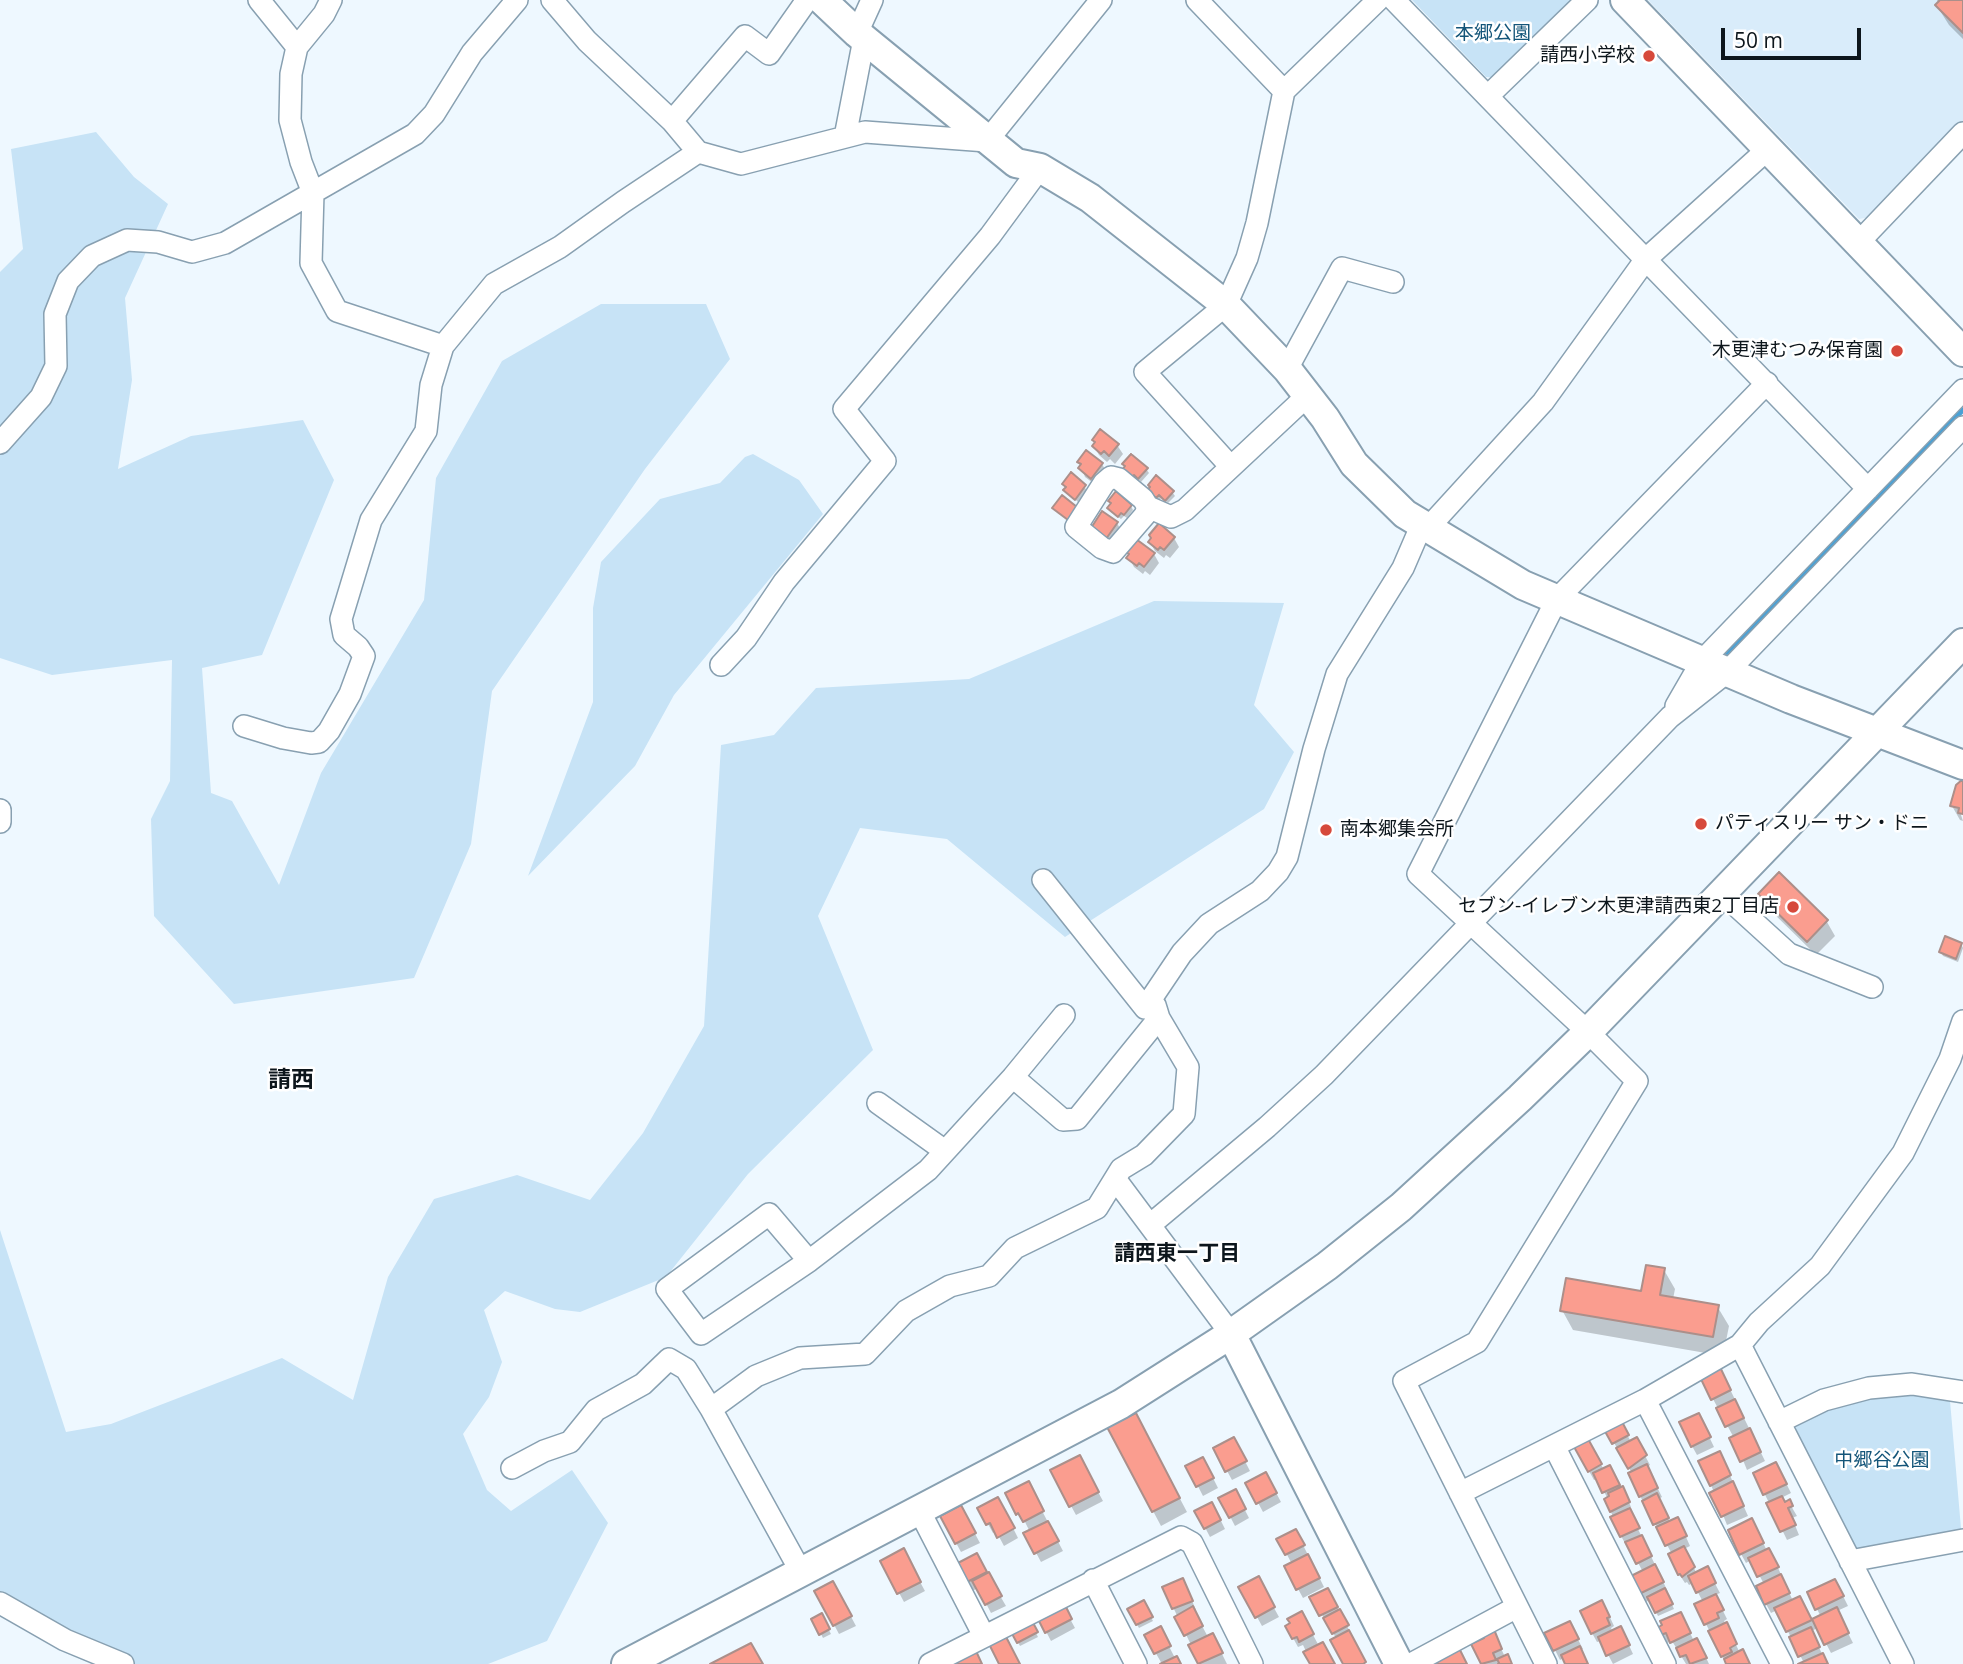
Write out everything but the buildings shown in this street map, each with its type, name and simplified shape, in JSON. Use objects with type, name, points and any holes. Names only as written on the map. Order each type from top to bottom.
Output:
[{"type":"street","points":[[259,0],[296,47]]},
{"type":"street","points":[[331,0],[324,14],[296,47],[291,74],[290,120],[301,162],[313,193],[311,263],[337,311],[443,346]]},
{"type":"street","points":[[0,443],[41,397],[56,366],[55,314],[68,281],[92,256],[127,240],[158,242],[192,253],[225,243],[415,134],[434,114],[472,53],[517,0]]},
{"type":"street","points":[[552,0],[587,41],[672,121],[698,152],[741,164],[865,132],[988,141]]},
{"type":"street","points":[[672,121],[745,36],[769,54],[807,0]]},
{"type":"street","points":[[822,0],[861,36],[1016,163],[1040,168],[1090,198],[1226,304],[1287,369],[1354,464],[1405,514],[1523,585],[1715,666],[1963,765]]},
{"type":"street","points":[[845,137],[861,36],[872,0]]},
{"type":"street","points":[[988,141],[1101,0]]},
{"type":"street","points":[[1197,0],[1284,91]]},
{"type":"street","points":[[1231,467],[1145,372],[1226,304],[1247,258],[1257,223],[1284,91],[1378,0]]},
{"type":"street","points":[[1394,0],[1868,489]]},
{"type":"street","points":[[1488,96],[1587,0]]},
{"type":"street","points":[[1625,0],[1963,352]]},
{"type":"street","points":[[1858,243],[1963,133]]},
{"type":"street","points":[[1013,1077],[1063,1119],[1077,1119],[1152,1013],[1182,953],[1209,924],[1260,891],[1278,872],[1287,857],[1314,750],[1337,674],[1403,568],[1425,526],[1543,402],[1646,259],[1768,149]]},
{"type":"street","points":[[244,726],[283,738],[319,742],[329,731],[350,694],[365,656],[358,646],[344,635],[341,619],[371,520],[426,431],[430,385],[443,346],[494,284],[560,247],[698,152]]},
{"type":"street","points":[[721,665],[746,638],[784,582],[885,461],[844,409],[990,236],[1040,168]]},
{"type":"street","points":[[1287,369],[1342,268],[1393,282]]},
{"type":"street","points":[[1546,1664],[1404,1381],[1477,1342],[1637,1081],[1418,874],[1557,599],[1767,383]]},
{"type":"street","points":[[1150,1225],[1268,1127],[1324,1075],[1670,717],[1868,489],[1963,390]]},
{"type":"street","points":[[1147,507],[1171,517],[1185,510],[1307,396]]},
{"type":"street","points":[[1715,666],[1963,427]]},
{"type":"street","points":[[626,1664],[1121,1404],[1231,1334],[1327,1266],[1401,1207],[1492,1125],[1588,1032],[1963,643]]},
{"type":"street","points":[[0,810],[0,822]]},
{"type":"street","points":[[711,1409],[756,1376],[800,1358],[865,1354],[906,1311],[950,1286],[989,1276],[1015,1248],[1097,1209],[1121,1169],[1144,1155],[1184,1114],[1188,1067],[1152,1013],[1043,880]]},
{"type":"street","points":[[1722,893],[1789,954],[1872,988]]},
{"type":"street","points":[[809,1261],[769,1214],[667,1289],[701,1334],[809,1261],[928,1170],[1065,1015]]},
{"type":"street","points":[[1460,1493],[1645,1400],[1740,1345],[1759,1322],[1820,1266],[1903,1153],[1956,1064],[1963,1021]]},
{"type":"street","points":[[878,1103],[945,1151]]},
{"type":"street","points":[[1116,1180],[1231,1334],[1399,1664]]},
{"type":"street","points":[[1740,1345],[1903,1664]]},
{"type":"street","points":[[512,1468],[544,1451],[570,1442],[596,1410],[643,1384],[669,1359],[686,1369],[711,1409],[801,1572]]},
{"type":"street","points":[[1779,1422],[1824,1400],[1869,1388],[1912,1384],[1963,1392]]},
{"type":"street","points":[[1645,1400],[1782,1664]]},
{"type":"street","points":[[1554,1446],[1665,1664]]},
{"type":"street","points":[[919,1510],[984,1636]]},
{"type":"street","points":[[930,1664],[1176,1538],[1187,1539],[1192,1543],[1252,1664]]},
{"type":"street","points":[[1850,1561],[1963,1540]]},
{"type":"street","points":[[1093,1580],[1136,1664]]},
{"type":"street","points":[[0,1603],[65,1640],[122,1664]]},
{"type":"street","points":[[1411,1664],[1517,1607]]},
{"type":"shaded area","points":[[1648,0],[1963,0],[1963,121],[1870,217],[1859,219]]},
{"type":"green space","name":"本郷公園","points":[[1412,0],[1576,0],[1498,78],[1486,77]]},
{"type":"green space","points":[[96,132],[134,177],[168,204],[125,298],[132,380],[118,469],[191,436],[303,420],[334,480],[262,655],[202,668],[211,793],[232,801],[279,885],[321,773],[424,600],[436,478],[502,361],[601,304],[706,304],[730,359],[645,469],[492,691],[471,844],[414,978],[234,1004],[154,916],[151,819],[170,781],[172,660],[52,675],[0,658],[0,272],[23,249],[11,149]]},
{"type":"green space","points":[[753,454],[799,480],[823,514],[674,695],[635,766],[528,876],[593,702],[593,608],[601,562],[660,499],[720,483],[745,457]]},
{"type":"green space","points":[[1154,601],[1284,603],[1254,705],[1294,752],[1264,809],[1065,937],[947,839],[860,828],[818,916],[873,1050],[748,1174],[666,1277],[580,1312],[555,1309],[505,1291],[484,1310],[502,1362],[489,1397],[463,1434],[487,1490],[511,1511],[572,1470],[608,1523],[547,1641],[488,1664],[130,1664],[0,1592],[0,1230],[66,1432],[111,1424],[282,1358],[353,1400],[388,1277],[434,1199],[517,1175],[590,1200],[643,1133],[704,1026],[721,745],[774,735],[816,688],[969,679]]},
{"type":"green space","name":"中郷谷公園","points":[[1949,1389],[1962,1540],[1850,1561],[1779,1422],[1841,1394]]},
{"type":"waterway","points":[[1724,658],[1963,410]]},
{"type":"place","name":"請西小学校","points":[[1649,56]]},
{"type":"place","name":"木更津むつみ保育園","points":[[1897,351]]},
{"type":"place","name":"パティスリー サン・ドニ","points":[[1701,824]]},
{"type":"place","name":"南本郷集会所","points":[[1326,830]]},
{"type":"place","name":"セブン-イレブン木更津請西東2丁目店","points":[[1793,907]]},
{"type":"district","name":"請西","points":[[291,1080]]},
{"type":"district","name":"請西東一丁目","points":[[1177,1254]]}]
